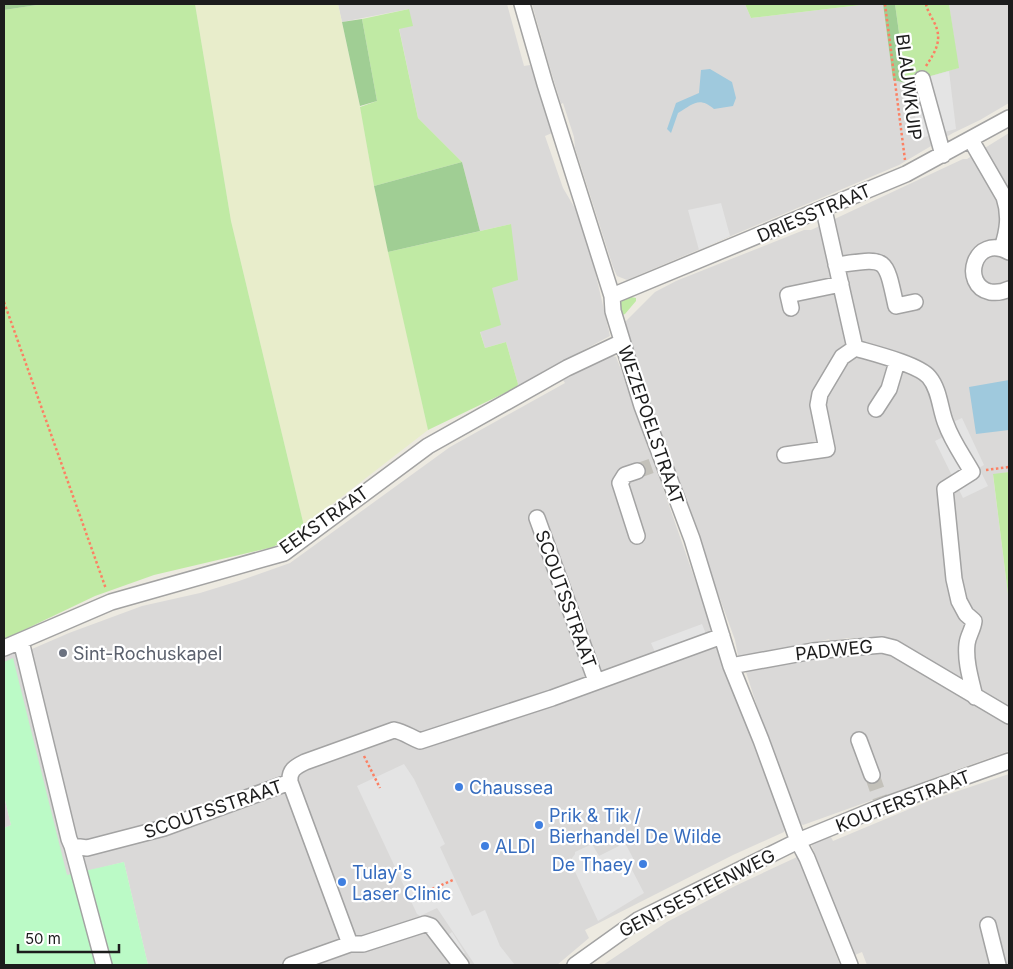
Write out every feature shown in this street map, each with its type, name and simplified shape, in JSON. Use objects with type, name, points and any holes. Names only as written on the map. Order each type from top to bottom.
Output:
[{"type":"street","name":"WEZEPOELSTRAAT","points":[[522,4],[545,84],[612,296],[613,312],[658,464],[692,539],[731,666],[761,740],[798,841],[807,858],[850,965]]},
{"type":"street","points":[[922,79],[943,155]]},
{"type":"street","name":"DRIESSTRAAT","points":[[612,296],[824,210],[906,174],[1009,118]]},
{"type":"street","points":[[971,140],[1004,197],[1009,218],[1006,250],[988,248],[978,256],[973,269],[974,276],[976,282],[984,290],[996,293],[1009,289]]},
{"type":"street","points":[[824,210],[854,348]]},
{"type":"street","points":[[836,265],[871,260],[880,262],[890,276],[891,307],[914,302]]},
{"type":"street","points":[[788,295],[841,284]]},
{"type":"street","name":"EEKSTRAAT","points":[[4,648],[111,602],[284,553],[428,446],[567,368],[622,342]]},
{"type":"street","points":[[854,348],[922,371],[930,378],[936,389],[944,420],[972,472],[945,489],[954,578],[959,601],[966,614],[974,621],[967,645],[967,658],[975,697]]},
{"type":"street","points":[[785,455],[827,449],[818,405],[820,394],[842,357],[854,348]]},
{"type":"street","points":[[876,409],[889,389],[897,362]]},
{"type":"street","points":[[637,471],[625,475],[620,483],[637,536]]},
{"type":"street","name":"SCOUTSSTRAAT","points":[[537,518],[596,680]]},
{"type":"street","name":"SCOUTSSTRAAT","points":[[72,846],[87,848],[164,828],[290,782],[290,775],[294,768],[305,762],[394,730],[404,732],[420,741],[552,698],[596,680],[722,636]]},
{"type":"street","points":[[21,641],[68,834],[104,965]]},
{"type":"street","name":"PADWEG","points":[[731,666],[813,651],[882,645],[894,648],[1009,716]]},
{"type":"street","points":[[859,740],[872,775]]},
{"type":"street","name":"KOUTERSTRAAT","points":[[798,841],[881,802],[1009,762]]},
{"type":"street","points":[[290,782],[350,944]]},
{"type":"street","name":"GENTSESTEENWEG","points":[[575,965],[638,920],[798,841]]},
{"type":"street","points":[[291,965],[350,944],[363,944],[425,924],[431,926],[461,965]]},
{"type":"street","points":[[988,926],[998,965]]},
{"type":"path","name":"BLAUWKUIP","points":[[885,4],[906,174]]},
{"type":"path","points":[[922,79],[922,74],[937,49],[939,41],[935,24],[926,4]]},
{"type":"path","points":[[4,302],[111,602]]},
{"type":"path","points":[[972,472],[1009,467]]},
{"type":"path","points":[[358,743],[380,788]]},
{"type":"path","points":[[432,889],[452,880]]},
{"type":"shaded area","points":[[338,4],[507,4],[524,66],[530,65],[552,133],[545,136],[563,188],[579,215],[592,258],[610,336],[517,387],[518,384],[506,342],[485,348],[480,331],[511,224],[480,231],[462,162],[418,118],[399,28],[409,9],[342,22]]},
{"type":"shaded area","points":[[532,4],[745,4],[751,18],[883,4],[893,80],[906,83],[958,68],[949,4],[1009,4],[1009,103],[899,165],[627,280],[617,276],[613,267],[575,148],[574,137],[563,103],[561,104]]},
{"type":"shaded area","points":[[949,71],[956,129],[921,138],[906,83]]},
{"type":"shaded area","points":[[1009,133],[1009,472],[993,475],[1009,602],[1009,710],[889,638],[868,640],[848,638],[830,641],[829,639],[811,644],[811,647],[738,656],[735,640],[656,423],[623,324],[655,292],[676,281],[804,230],[811,230],[963,159],[967,159]]},
{"type":"shaded area","points":[[721,203],[730,236],[699,250],[688,210]]},
{"type":"shaded area","points":[[610,355],[616,357],[626,382],[740,709],[786,828],[784,832],[733,855],[585,930],[589,938],[557,965],[148,965],[124,862],[67,876],[4,662],[4,640],[32,649],[142,606],[200,593],[290,563],[450,447],[565,383],[563,380]]},
{"type":"shaded area","points":[[962,418],[984,465],[979,468],[988,486],[963,498],[935,441],[943,437],[939,428]]},
{"type":"shaded area","points":[[702,624],[706,634],[655,652],[651,643]]},
{"type":"shaded area","points":[[862,652],[893,652],[1009,722],[1009,751],[803,825],[800,823],[761,719],[745,669],[760,664]]},
{"type":"shaded area","points":[[404,764],[414,779],[445,844],[440,847],[472,916],[485,910],[500,946],[515,965],[475,965],[437,908],[420,916],[417,914],[357,786]]},
{"type":"shaded area","points":[[1009,774],[1009,965],[867,965],[862,952],[855,955],[811,844],[831,837],[833,841],[931,800]]},
{"type":"shaded area","points":[[4,796],[11,825],[4,828]]},
{"type":"shaded area","points":[[625,843],[633,858],[630,866],[644,893],[598,921],[570,861],[575,852],[592,844],[599,856]]},
{"type":"shaded area","points":[[797,857],[840,965],[603,965],[667,922],[735,886]]},
{"type":"shaded area","points":[[452,932],[465,953],[461,955],[448,935]]},
{"type":"green space","points":[[4,4],[44,4],[4,10]]},
{"type":"green space","points":[[44,4],[195,4],[231,221],[304,526],[289,538],[273,547],[154,575],[95,596],[5,639],[4,10]]},
{"type":"green space","points":[[195,4],[338,4],[360,106],[374,186],[428,430],[304,526],[231,221]]},
{"type":"green space","points":[[745,4],[869,4],[751,18]]},
{"type":"green space","points":[[883,4],[895,4],[906,83],[893,80]]},
{"type":"green space","points":[[895,4],[949,4],[959,68],[906,83]]},
{"type":"green space","points":[[409,9],[413,26],[399,29],[418,118],[462,162],[374,186],[360,107],[377,101],[362,19]]},
{"type":"green space","points":[[362,19],[377,101],[360,106],[342,22]]},
{"type":"green space","points":[[462,162],[480,231],[388,252],[374,186]]},
{"type":"green space","points":[[511,224],[518,280],[492,288],[501,325],[480,332],[485,348],[506,342],[518,384],[517,387],[428,430],[388,252]]},
{"type":"green space","points":[[631,297],[636,298],[636,301],[622,315],[618,305],[623,300]]},
{"type":"green space","points":[[1009,472],[1009,602],[993,474]]},
{"type":"green space","points":[[13,658],[67,875],[124,862],[148,965],[4,965],[4,828],[11,825],[4,796],[4,662]]},
{"type":"water","points":[[710,69],[732,82],[736,98],[733,106],[714,109],[700,102],[692,104],[678,113],[671,133],[667,129],[676,103],[699,93],[701,70]]},
{"type":"water","points":[[1009,380],[1009,430],[976,434],[969,387]]},
{"type":"tunnel","points":[[637,471],[654,465]]},
{"type":"tunnel","points":[[872,775],[880,798]]},
{"type":"place","name":"Sint-Rochuskapel","points":[[63,653]]},
{"type":"place","name":"Chaussea","points":[[459,787]]},
{"type":"place","name":"Prik & Tik / Bierhandel De Wilde","points":[[539,825]]},
{"type":"place","name":"ALDI","points":[[485,846]]},
{"type":"place","name":"De Thaey","points":[[643,864]]},
{"type":"place","name":"Tulay's Laser Clinic","points":[[342,882]]}]
